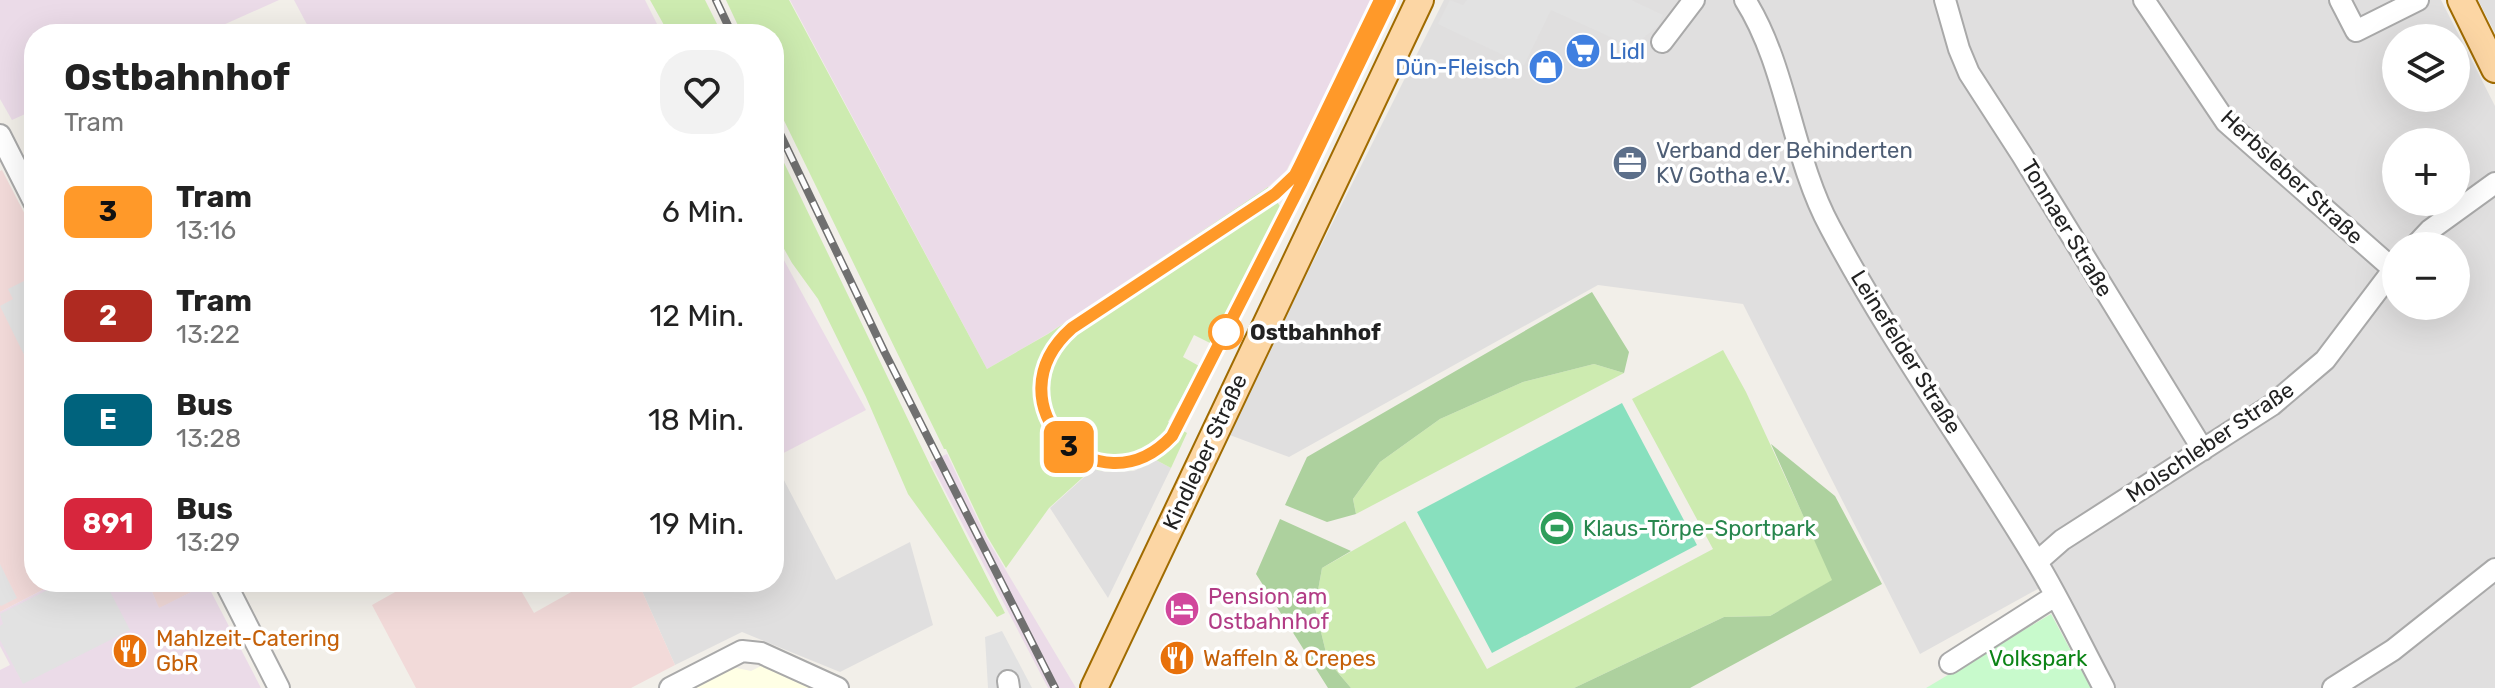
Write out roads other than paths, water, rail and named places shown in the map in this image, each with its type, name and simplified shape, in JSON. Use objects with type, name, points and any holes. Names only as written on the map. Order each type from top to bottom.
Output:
[{"type":"main road","name":"Kindleber Straße","points":[[1094,688],[1420,0]]},
{"type":"main road","points":[[2461,0],[2495,69]]},
{"type":"street","points":[[1662,42],[1694,0]]},
{"type":"street","name":"Leinefelder Straße","points":[[1745,0],[1769,50],[1805,169],[1829,226],[2037,562],[2104,688]]},
{"type":"street","name":"Tonnaer Straße","points":[[1945,0],[1969,73],[2203,450]]},
{"type":"street","name":"Herbsleber Straße","points":[[2144,0],[2226,122],[2382,258]]},
{"type":"street","points":[[2340,0],[2356,31],[2418,0]]},
{"type":"street","points":[[0,135],[24,182]]},
{"type":"street","points":[[2428,232],[2495,183]]},
{"type":"street","name":"Molschleber Straße","points":[[2037,562],[2062,540],[2272,405],[2325,360],[2382,284]]},
{"type":"street","points":[[2333,688],[2393,650],[2495,569]]},
{"type":"street","points":[[230,592],[279,688]]},
{"type":"street","points":[[1950,663],[2055,596]]},
{"type":"street","points":[[670,688],[742,651],[761,653],[838,688]]},
{"type":"tram line","points":[[1380,0],[1295,175],[1275,194],[1072,328],[1049,358],[1041,388],[1047,416],[1062,440],[1085,457],[1113,463],[1143,457],[1172,436],[1302,182],[1390,0]]},
{"type":"tram line","name":"3","points":[[1380,0],[1295,175],[1245,215],[1072,328],[1054,347],[1044,368],[1041,396],[1052,429],[1059,439],[1077,452],[1105,462],[1127,462],[1147,456],[1172,436],[1302,182],[1390,0]]},
{"type":"railway","points":[[716,0],[727,24]]},
{"type":"railway","points":[[784,142],[885,353],[1055,688]]},
{"type":"place","name":"Lidl","points":[[1583,51]]},
{"type":"place","name":"Dün-Fleisch","points":[[1546,67]]},
{"type":"place","name":"Verband der Behinderten KV Gotha e.V.","points":[[1630,163]]},
{"type":"place","name":"Ostbahnhof","points":[[1226,332]]},
{"type":"place","name":"Klaus-Törpe-Sportpark","points":[[1557,528]]},
{"type":"place","name":"Pension am Ostbahnhof","points":[[1182,609]]},
{"type":"place","name":"Mahlzeit-Catering GbR","points":[[130,651]]},
{"type":"place","name":"Waffeln & Crepes","points":[[1177,658]]},
{"type":"park label","name":"Volkspark","points":[[2038,658]]}]
